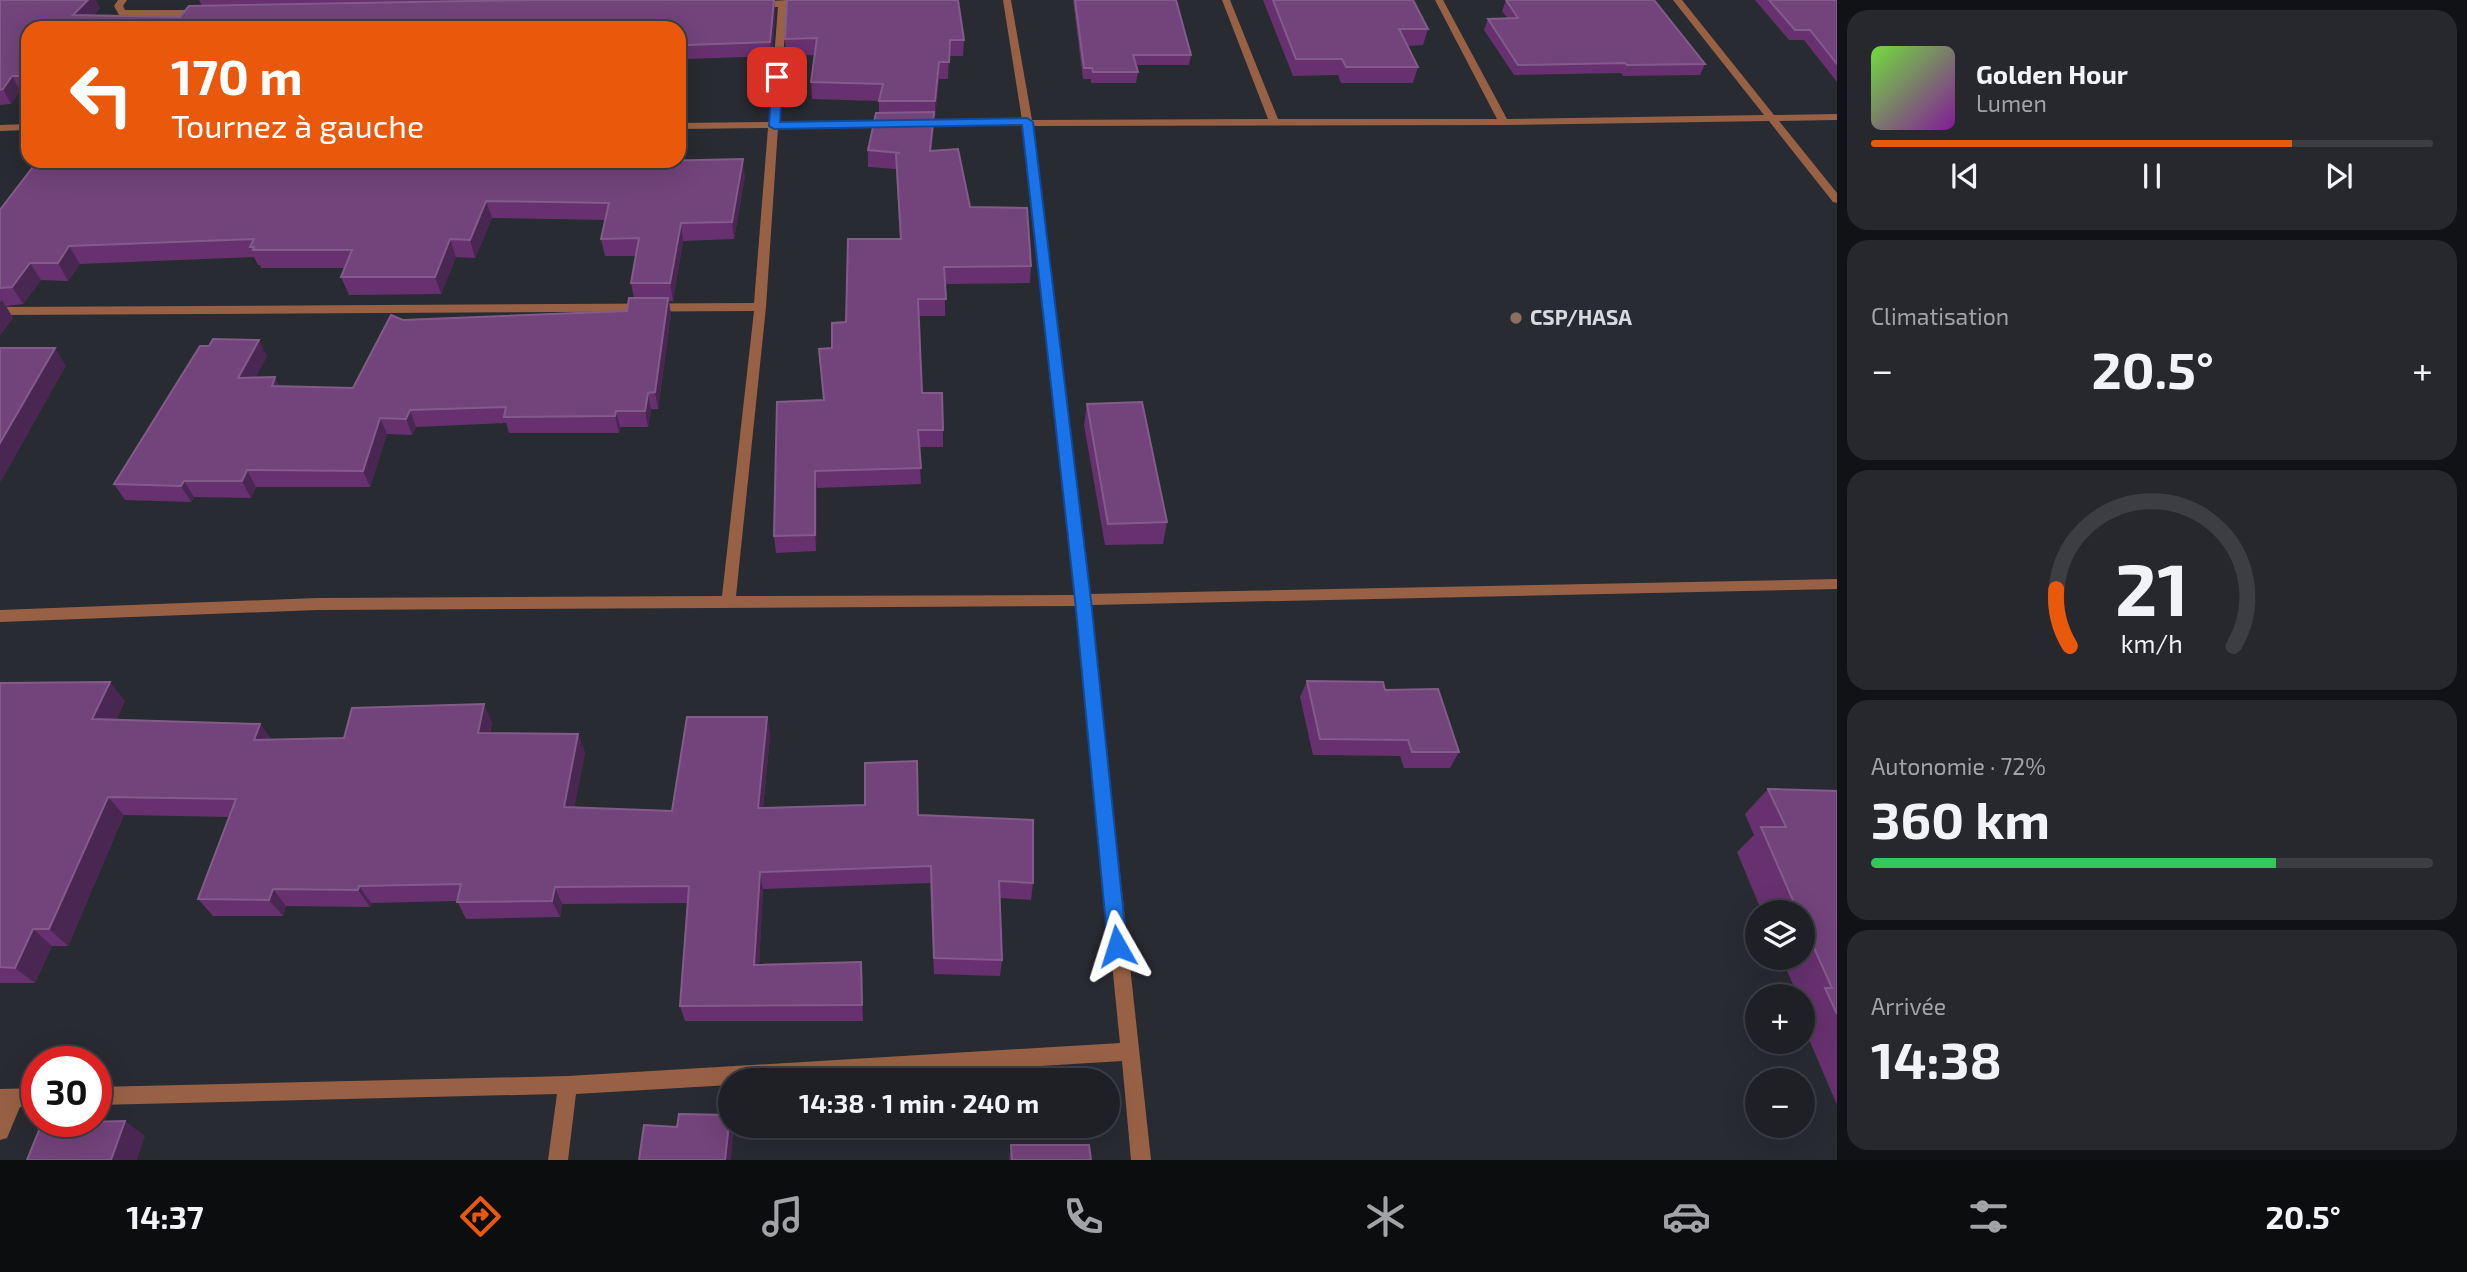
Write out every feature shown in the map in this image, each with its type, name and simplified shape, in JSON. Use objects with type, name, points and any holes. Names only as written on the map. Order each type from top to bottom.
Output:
[{"type":"street","points":[[123,0],[118,6],[122,13],[216,13]]},
{"type":"street","points":[[1006,0],[1027,122],[1083,600],[1128,1052],[1142,1160]]},
{"type":"street","points":[[1226,0],[1274,123]]},
{"type":"street","points":[[1439,0],[1504,122]]},
{"type":"street","points":[[1677,0],[1837,201]]},
{"type":"street","points":[[728,603],[760,307],[783,2],[741,5]]},
{"type":"street","points":[[686,126],[1027,122],[1504,122],[1837,117]]},
{"type":"street","points":[[0,128],[21,127]]},
{"type":"street","points":[[0,311],[760,307]]},
{"type":"street","points":[[0,616],[317,604],[1083,600],[1837,584]]},
{"type":"street","points":[[112,1096],[568,1085],[1128,1052]]},
{"type":"street","points":[[558,1160],[568,1085]]},
{"type":"street","points":[[0,1131],[7,1098]]},
{"type":"building","points":[[0,0],[88,0],[73,15],[180,17],[189,6],[530,0],[774,0],[770,42],[687,45],[686,57],[686,21],[21,21],[21,76],[12,76],[0,90]]},
{"type":"building","points":[[787,0],[958,0],[964,40],[950,40],[949,62],[939,62],[935,101],[879,101],[883,84],[811,82],[817,38],[785,39]]},
{"type":"building","points":[[1075,0],[1176,0],[1191,55],[1133,55],[1138,72],[1093,72],[1092,68],[1084,68]]},
{"type":"building","points":[[1273,0],[1413,0],[1428,29],[1399,29],[1418,67],[1346,67],[1342,59],[1296,59]]},
{"type":"building","points":[[1506,0],[1654,0],[1705,64],[1518,65],[1488,19],[1518,18]]},
{"type":"building","points":[[1769,0],[1837,0],[1837,64],[1810,30],[1795,30]]},
{"type":"building","points":[[934,112],[930,151],[958,149],[970,207],[1027,208],[1031,266],[944,267],[946,299],[918,299],[922,393],[942,393],[943,430],[918,430],[921,468],[815,471],[815,535],[774,536],[777,402],[824,400],[819,349],[832,348],[832,323],[846,322],[848,239],[901,239],[896,153],[900,153],[868,150],[876,113]]},
{"type":"building","points":[[743,159],[732,222],[681,223],[670,283],[631,283],[639,238],[601,239],[609,203],[486,201],[470,240],[450,239],[435,277],[341,277],[352,250],[253,250],[254,247],[250,247],[254,239],[69,246],[58,263],[30,263],[12,287],[0,288],[0,210],[32,168],[686,168],[686,160]]},
{"type":"building","points":[[629,298],[668,298],[655,392],[648,393],[645,411],[616,411],[615,416],[504,417],[506,407],[410,410],[406,419],[380,418],[363,471],[247,470],[242,481],[184,481],[181,486],[114,484],[200,346],[209,346],[213,339],[259,340],[238,378],[275,377],[272,386],[353,388],[391,315],[403,320],[627,311]]},
{"type":"building","points":[[0,348],[55,348],[0,443]]},
{"type":"building","points":[[1142,402],[1167,522],[1108,524],[1087,404]]},
{"type":"building","points":[[1307,681],[1383,682],[1385,690],[1438,689],[1459,752],[1412,752],[1408,740],[1320,739]]},
{"type":"building","points":[[110,682],[92,719],[260,724],[254,740],[344,738],[352,708],[484,704],[478,733],[578,734],[564,807],[672,811],[687,717],[767,717],[758,808],[865,805],[865,763],[917,761],[918,815],[1033,820],[1033,883],[999,881],[1002,960],[934,958],[931,866],[760,872],[754,965],[861,962],[862,1005],[680,1006],[689,886],[555,887],[552,901],[457,902],[461,884],[359,886],[358,890],[273,889],[269,900],[198,899],[236,799],[108,797],[49,929],[33,929],[15,968],[0,967],[0,683]]},
{"type":"building","points":[[1768,789],[1837,791],[1837,1014],[1825,988],[1832,988],[1815,950],[1815,900],[1793,900],[1761,827],[1786,827]]},
{"type":"building","points":[[679,1114],[718,1115],[718,1138],[727,1138],[725,1160],[639,1160],[644,1125],[677,1127]]},
{"type":"building","points":[[112,1121],[125,1121],[111,1160],[27,1160],[36,1137],[112,1137]]},
{"type":"building","points":[[1011,1145],[1089,1145],[1091,1160],[1012,1160]]},
{"type":"place","name":"CSP/HASA","points":[[1516,318]]},
{"type":"route","points":[[777,77],[774,126],[1027,122],[1083,600],[1117,946]]}]
